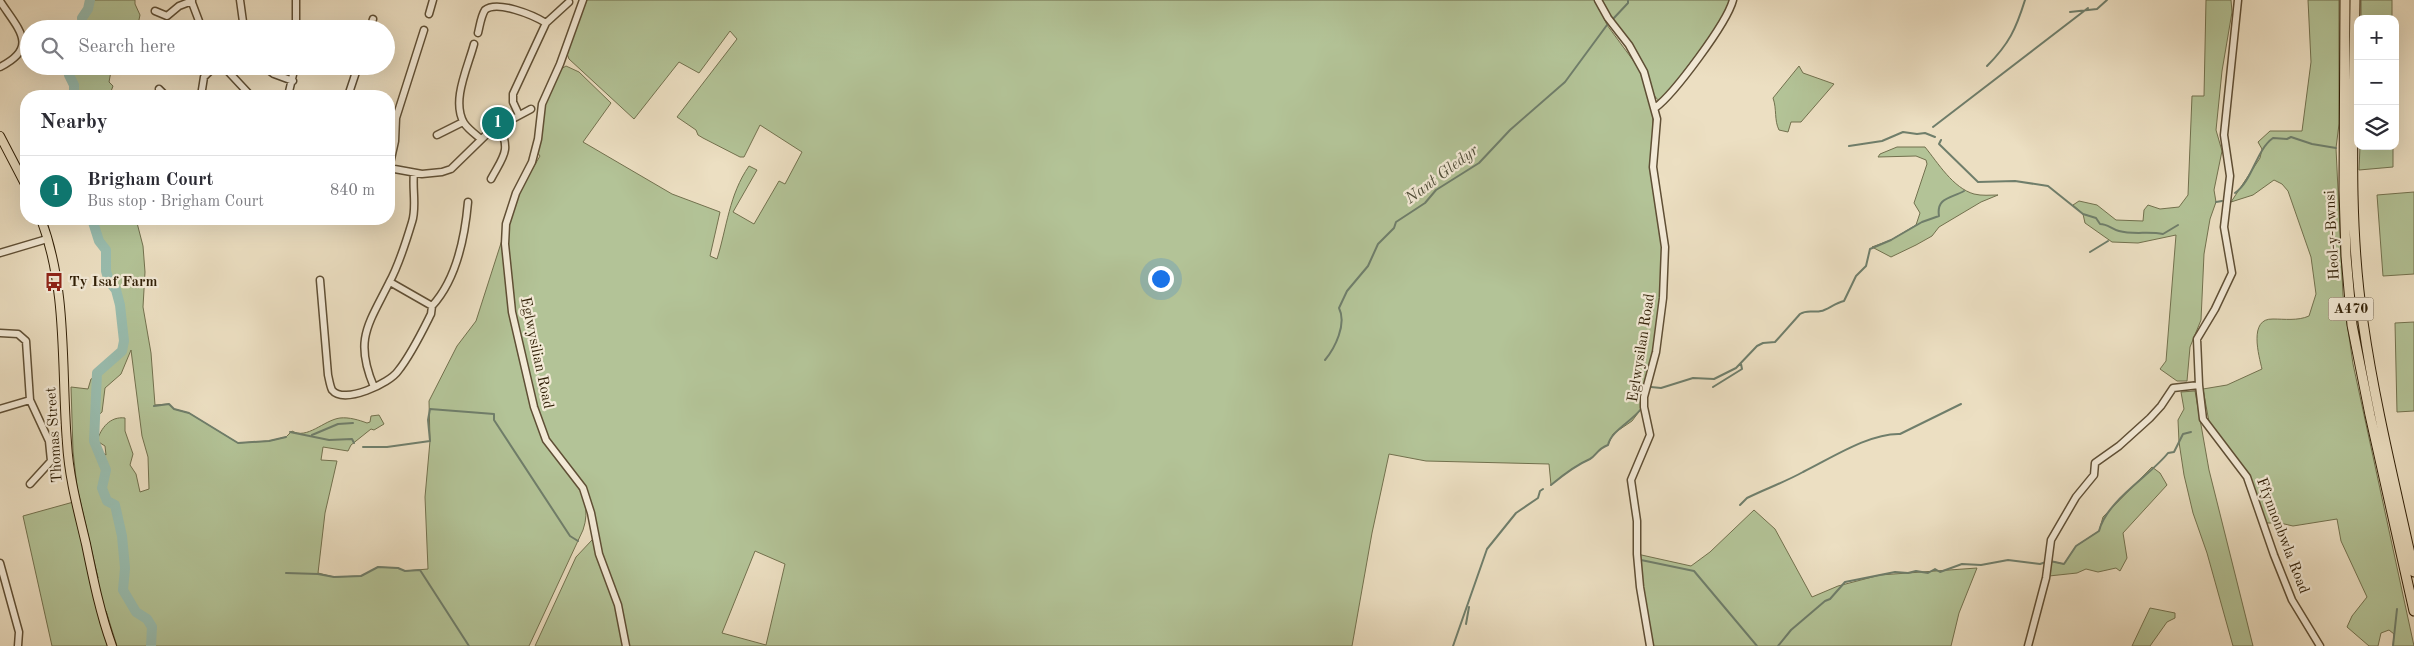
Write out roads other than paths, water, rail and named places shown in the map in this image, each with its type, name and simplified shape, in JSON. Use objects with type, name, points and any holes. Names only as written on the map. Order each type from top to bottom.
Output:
[{"type":"highway","name":"Heol-y-Bwnsi","points":[[2345,0],[2344,190],[2346,256],[2352,325],[2414,612]]},
{"type":"highway","name":"Heol-y-Bwnsi","points":[[2355,0],[2353,201],[2362,322],[2377,403],[2414,572]]},
{"type":"main road","points":[[0,136],[20,174]]},
{"type":"main road","name":"Thomas Street","points":[[43,225],[57,282],[62,319],[66,435],[70,476],[98,602],[112,646]]},
{"type":"street","points":[[155,11],[167,16],[179,6],[191,0],[199,20]]},
{"type":"street","points":[[240,0],[243,20]]},
{"type":"street","points":[[296,0],[296,20]]},
{"type":"street","name":"Eglwysilian Road","points":[[583,0],[560,64],[542,104],[538,139],[532,162],[514,198],[506,224],[505,244],[512,312],[534,407],[546,440],[582,488],[592,513],[599,554],[618,605],[626,646]]},
{"type":"street","name":"Eglwysilan Road","points":[[1598,0],[1608,18],[1619,30],[1637,58],[1644,72],[1655,108],[1654,185],[1665,247],[1665,269],[1658,339],[1644,397],[1644,408],[1650,434],[1631,480],[1638,521],[1637,554],[1640,587],[1650,646]]},
{"type":"street","points":[[1655,108],[1673,91],[1719,30],[1733,0]]},
{"type":"street","points":[[2028,646],[2046,578],[2051,540],[2076,497],[2094,475],[2095,463],[2119,446],[2150,418],[2173,388],[2198,385],[2197,339],[2215,309],[2232,273],[2224,227],[2230,176],[2224,135],[2238,0]]},
{"type":"street","points":[[0,1],[20,33]]},
{"type":"street","points":[[429,14],[431,1]]},
{"type":"street","points":[[519,115],[513,102],[513,94],[546,23],[569,2]]},
{"type":"street","points":[[478,33],[486,10],[493,4],[498,3],[520,9],[546,23]]},
{"type":"street","points":[[395,141],[396,118],[424,30]]},
{"type":"street","points":[[474,44],[459,101],[459,111],[464,122],[481,139]]},
{"type":"street","points":[[0,67],[18,56],[20,52]]},
{"type":"street","points":[[202,90],[206,75]]},
{"type":"street","points":[[231,75],[245,90]]},
{"type":"street","points":[[277,75],[293,81]]},
{"type":"street","points":[[290,90],[294,75]]},
{"type":"street","points":[[350,90],[355,75]]},
{"type":"street","points":[[395,169],[431,174],[451,169],[481,139],[499,125],[531,109]]},
{"type":"street","points":[[437,135],[464,122]]},
{"type":"street","points":[[491,179],[507,145],[499,125]]},
{"type":"street","points":[[374,387],[365,360],[364,342],[366,328],[390,282],[413,217],[414,173]]},
{"type":"street","points":[[320,280],[328,375],[332,389],[338,393],[363,393],[398,372],[431,314],[432,306],[445,288],[456,261],[466,223],[468,202]]},
{"type":"street","points":[[0,253],[47,239]]},
{"type":"street","points":[[390,282],[432,306]]},
{"type":"street","points":[[0,333],[18,334],[26,341],[30,400],[49,441],[51,461],[30,484]]},
{"type":"street","name":"Ffynnonbwla Road","points":[[2198,385],[2203,419],[2246,477],[2292,600],[2320,646]]},
{"type":"street","points":[[0,409],[30,400]]},
{"type":"street","points":[[0,563],[20,636],[18,646]]},
{"type":"waterway","points":[[82,20],[90,0]]},
{"type":"waterway","name":"Nant Gledyr","points":[[1613,19],[1628,3],[1628,0]]},
{"type":"waterway","points":[[1987,66],[2011,36],[2025,0]]},
{"type":"waterway","points":[[2070,12],[2097,9],[2107,0]]},
{"type":"waterway","points":[[1933,127],[2088,8]]},
{"type":"waterway","name":"Nant Gledyr","points":[[1325,360],[1339,336],[1342,321],[1339,308],[1347,291],[1368,266],[1378,244],[1394,228],[1396,222],[1425,203],[1436,190],[1479,163],[1510,130],[1565,82],[1607,25]]},
{"type":"waterway","points":[[69,75],[74,85],[74,90]]},
{"type":"waterway","points":[[1849,146],[1882,141],[1903,132],[1925,133],[1935,137]]},
{"type":"waterway","points":[[2235,193],[2246,181],[2262,150],[2273,138],[2287,139],[2291,137],[2312,144],[2336,148]]},
{"type":"waterway","points":[[1941,140],[1939,144],[1978,182],[2015,181],[2048,186],[2083,214],[2096,218],[2100,224],[2124,232],[2163,234],[2178,225]]},
{"type":"waterway","points":[[1651,387],[1661,388],[1693,378],[1714,379],[1736,368],[1757,346],[1763,343],[1775,342],[1800,314],[1823,310],[1844,301],[1856,276],[1866,266],[1870,249],[1891,240],[1922,222],[1939,216],[1942,202],[1964,191]]},
{"type":"waterway","points":[[2216,202],[2222,201]]},
{"type":"waterway","points":[[94,225],[99,241],[106,250],[106,271],[109,281],[116,290],[120,305],[124,341],[122,351],[97,373],[94,441],[106,470],[102,488],[107,501],[115,505],[122,536],[125,568],[123,590],[136,612],[147,619],[152,627],[151,646]]},
{"type":"waterway","points":[[2090,252],[2108,241]]},
{"type":"waterway","points":[[1713,387],[1742,369],[1741,364]]},
{"type":"waterway","points":[[154,406],[169,404],[174,409],[189,413],[238,443],[269,441],[286,437]]},
{"type":"waterway","points":[[1740,505],[1747,498],[1863,442],[1888,435],[1900,434],[1961,404]]},
{"type":"waterway","points":[[363,447],[387,447],[430,441],[428,420],[430,409],[494,414],[494,420],[570,536],[578,541]]},
{"type":"waterway","points":[[1551,485],[1570,470],[1592,458],[1601,448],[1608,445],[1613,435],[1641,409]]},
{"type":"waterway","points":[[312,435],[338,424],[353,423]]},
{"type":"waterway","points":[[290,432],[329,440],[352,439],[354,443]]},
{"type":"waterway","points":[[2050,561],[2064,564],[2076,546],[2099,531],[2111,509],[2120,499],[2168,453],[2174,452],[2183,434],[2191,432]]},
{"type":"waterway","points":[[1453,646],[1487,549],[1516,513],[1538,498],[1540,491],[1543,489]]},
{"type":"waterway","points":[[1641,560],[1694,571],[1757,646]]},
{"type":"waterway","points":[[1778,646],[1791,630],[1825,601],[1830,599],[1845,582],[1895,572],[1908,573],[1916,571],[1928,573],[1935,569],[1940,572],[1962,564],[1981,565],[2008,560],[2040,564],[2046,562]]},
{"type":"waterway","points":[[286,573],[318,574],[334,577],[361,576],[378,567],[398,568],[405,571],[420,570],[469,646]]},
{"type":"waterway","points":[[1466,624],[1469,607]]},
{"type":"waterway","points":[[2393,646],[2397,609]]},
{"type":"place","name":"Brigham Court","points":[[498,123]]},
{"type":"place","name":"Ty Isaf Farm","points":[[54,282]]}]
